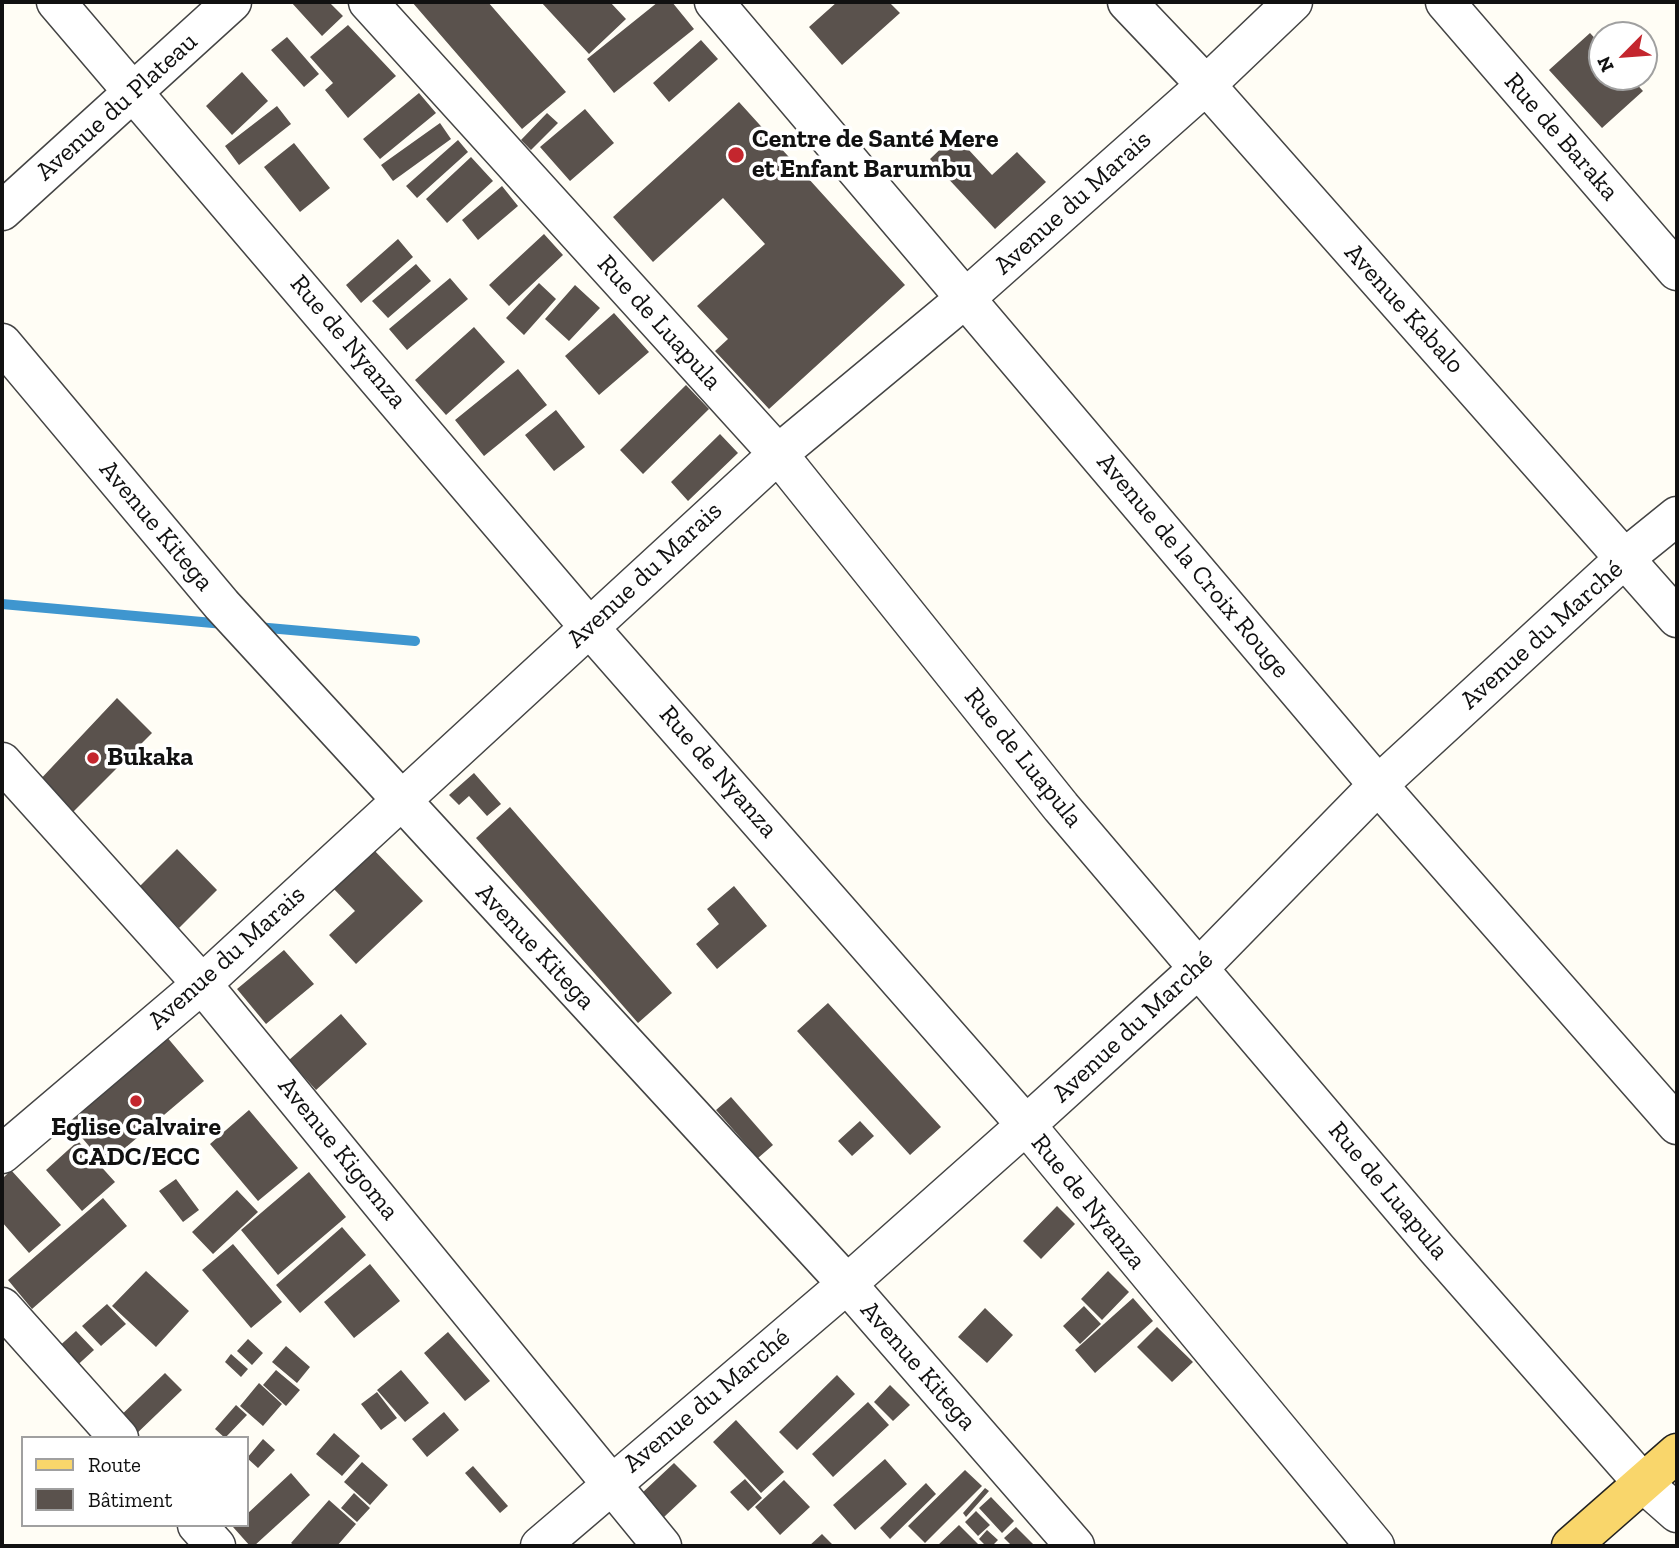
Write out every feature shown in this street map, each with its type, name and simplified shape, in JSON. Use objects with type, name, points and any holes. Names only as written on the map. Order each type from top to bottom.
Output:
[{"type":"main road","points":[[1571,1546],[1677,1453]]},
{"type":"street","name":"Rue de Nyanza","points":[[57,2],[589,627],[1026,1125],[1375,1546]]},
{"type":"street","name":"Avenue du Plateau","points":[[2,211],[232,2]]},
{"type":"street","name":"Rue de Luapula","points":[[368,2],[778,454],[1061,807],[1429,1239],[1643,1483],[1677,1513]]},
{"type":"street","name":"Avenue de la Croix Rouge","points":[[714,2],[967,297],[1378,785],[1677,1125]]},
{"type":"street","name":"Avenue Kabalo","points":[[1127,2],[1206,85],[1677,618]]},
{"type":"street","name":"Avenue du Marais","points":[[2,1154],[202,984],[778,454],[967,297],[1206,85],[1293,2]]},
{"type":"street","name":"Rue de Baraka","points":[[1445,2],[1677,271]]},
{"type":"street","name":"Avenue Kitega","points":[[2,343],[222,605],[400,802],[847,1284],[1075,1546]]},
{"type":"street","name":"Avenue du Marché","points":[[540,1546],[611,1482],[847,1284],[1026,1125],[1199,968],[1378,785],[1625,558],[1677,516]]},
{"type":"street","name":"Avenue Kigoma","points":[[2,762],[202,984],[662,1546]]},
{"type":"street","points":[[2,1307],[117,1436]]},
{"type":"street","points":[[199,1527],[216,1546]]},
{"type":"building","points":[[291,2],[329,2],[343,16],[322,36]]},
{"type":"building","points":[[412,2],[488,2],[566,92],[522,129]]},
{"type":"building","points":[[541,2],[610,2],[626,19],[589,54]]},
{"type":"building","points":[[658,2],[672,2],[694,29],[614,93],[587,59]]},
{"type":"building","points":[[837,2],[889,2],[900,13],[842,65],[809,27]]},
{"type":"building","points":[[348,25],[396,76],[348,118],[325,90],[333,83],[310,57]]},
{"type":"building","points":[[1588,35],[1588,91],[1643,91],[1602,128],[1549,70]]},
{"type":"building","points":[[287,37],[319,74],[304,87],[271,50]]},
{"type":"building","points":[[701,40],[718,59],[669,102],[653,83]]},
{"type":"building","points":[[242,72],[268,101],[232,135],[206,106]]},
{"type":"building","points":[[419,93],[436,113],[380,159],[363,139]]},
{"type":"building","points":[[739,102],[905,285],[769,409],[715,351],[728,339],[697,306],[765,244],[723,198],[653,262],[613,217]]},
{"type":"building","points":[[277,106],[291,124],[239,165],[225,146]]},
{"type":"building","points":[[585,109],[614,143],[570,181],[540,147]]},
{"type":"building","points":[[547,113],[558,123],[531,150],[521,140]]},
{"type":"building","points":[[440,123],[451,139],[393,181],[381,165]]},
{"type":"building","points":[[955,135],[992,175],[1017,152],[1046,182],[995,229],[930,159]]},
{"type":"building","points":[[458,140],[468,152],[417,198],[406,186]]},
{"type":"building","points":[[294,143],[330,188],[300,212],[264,167]]},
{"type":"building","points":[[471,157],[493,181],[447,223],[426,199]]},
{"type":"building","points":[[502,186],[518,206],[478,240],[462,220]]},
{"type":"building","points":[[544,234],[563,255],[509,306],[489,285]]},
{"type":"building","points":[[398,239],[413,257],[361,303],[346,285]]},
{"type":"building","points":[[416,264],[431,281],[388,318],[372,301]]},
{"type":"building","points":[[450,278],[468,299],[407,350],[389,329]]},
{"type":"building","points":[[539,283],[556,299],[524,335],[506,318]]},
{"type":"building","points":[[575,285],[600,308],[569,341],[545,319]]},
{"type":"building","points":[[614,313],[649,352],[599,395],[565,356]]},
{"type":"building","points":[[474,327],[505,362],[446,415],[415,380]]},
{"type":"building","points":[[518,369],[547,405],[484,456],[455,420]]},
{"type":"building","points":[[686,385],[709,409],[643,474],[620,450]]},
{"type":"building","points":[[556,410],[585,447],[554,471],[525,435]]},
{"type":"building","points":[[720,434],[738,453],[688,501],[671,482]]},
{"type":"building","name":"Bukaka","points":[[117,698],[152,733],[68,817],[36,784]]},
{"type":"building","points":[[474,773],[501,804],[487,816],[469,796],[459,805],[449,795]]},
{"type":"building","points":[[510,807],[672,993],[638,1023],[476,838]]},
{"type":"building","points":[[372,848],[423,901],[356,964],[329,935],[355,911],[331,886]]},
{"type":"building","points":[[177,849],[217,890],[179,928],[139,887]]},
{"type":"building","points":[[734,886],[767,926],[717,969],[696,944],[719,924],[707,909]]},
{"type":"building","points":[[284,950],[314,984],[266,1024],[237,989]]},
{"type":"building","points":[[828,1003],[941,1127],[910,1155],[797,1031]]},
{"type":"building","points":[[341,1014],[367,1044],[316,1090],[289,1060]]},
{"type":"building","name":"Eglise Calvaire CADC/ECC","points":[[166,1036],[204,1081],[105,1165],[67,1120]]},
{"type":"building","points":[[731,1097],[773,1145],[758,1158],[716,1110]]},
{"type":"building","points":[[249,1110],[298,1168],[258,1201],[210,1144]]},
{"type":"building","points":[[860,1121],[874,1136],[852,1156],[838,1141]]},
{"type":"building","points":[[78,1141],[115,1182],[82,1211],[46,1170]]},
{"type":"building","points":[[11,1170],[61,1225],[29,1253],[2,1222],[2,1179]]},
{"type":"building","points":[[309,1172],[346,1217],[278,1275],[241,1230]]},
{"type":"building","points":[[176,1179],[199,1210],[183,1222],[159,1191]]},
{"type":"building","points":[[237,1190],[258,1212],[213,1254],[192,1232]]},
{"type":"building","points":[[103,1198],[127,1226],[32,1309],[8,1280]]},
{"type":"building","points":[[1057,1206],[1075,1224],[1041,1259],[1023,1241]]},
{"type":"building","points":[[342,1227],[366,1255],[300,1313],[276,1285]]},
{"type":"building","points":[[233,1244],[282,1302],[251,1328],[202,1270]]},
{"type":"building","points":[[370,1264],[400,1301],[354,1338],[324,1302]]},
{"type":"building","points":[[146,1271],[189,1311],[156,1347],[112,1306]]},
{"type":"building","points":[[1108,1271],[1129,1292],[1102,1320],[1081,1299]]},
{"type":"building","points":[[1133,1298],[1153,1321],[1095,1373],[1075,1350]]},
{"type":"building","points":[[107,1304],[126,1324],[101,1346],[82,1326]]},
{"type":"building","points":[[1084,1306],[1101,1324],[1080,1344],[1063,1326]]},
{"type":"building","points":[[985,1308],[1013,1335],[987,1363],[958,1337]]},
{"type":"building","points":[[1157,1327],[1193,1362],[1172,1382],[1137,1347]]},
{"type":"building","points":[[76,1331],[94,1350],[72,1370],[55,1350]]},
{"type":"building","points":[[448,1332],[490,1381],[465,1401],[424,1353]]},
{"type":"building","points":[[248,1339],[263,1353],[252,1365],[237,1351]]},
{"type":"building","points":[[286,1346],[310,1367],[297,1383],[272,1362]]},
{"type":"building","points":[[231,1354],[248,1369],[241,1377],[225,1362]]},
{"type":"building","points":[[276,1370],[300,1390],[286,1406],[263,1385]]},
{"type":"building","points":[[401,1370],[429,1403],[405,1422],[377,1390]]},
{"type":"building","points":[[165,1373],[182,1390],[134,1436],[130,1436],[115,1421]]},
{"type":"building","points":[[837,1375],[855,1394],[797,1450],[779,1432]]},
{"type":"building","points":[[259,1383],[282,1404],[263,1426],[240,1406]]},
{"type":"building","points":[[890,1385],[910,1405],[893,1421],[874,1402]]},
{"type":"building","points":[[377,1392],[397,1418],[381,1430],[361,1404]]},
{"type":"building","points":[[868,1402],[889,1425],[833,1477],[812,1454]]},
{"type":"building","points":[[236,1405],[247,1415],[227,1436],[215,1429]]},
{"type":"building","points":[[444,1412],[459,1430],[427,1457],[412,1439]]},
{"type":"building","points":[[736,1420],[784,1472],[761,1493],[713,1442]]},
{"type":"building","points":[[334,1433],[360,1456],[342,1476],[316,1454]]},
{"type":"building","points":[[263,1439],[275,1450],[258,1468],[248,1457]]},
{"type":"building","points":[[885,1459],[907,1484],[855,1530],[833,1505]]},
{"type":"building","points":[[362,1462],[388,1485],[370,1505],[344,1482]]},
{"type":"building","points":[[674,1463],[697,1486],[664,1517],[642,1493]]},
{"type":"building","points":[[473,1466],[508,1506],[500,1513],[465,1473]]},
{"type":"building","points":[[965,1470],[982,1486],[925,1543],[908,1526]]},
{"type":"building","points":[[291,1473],[310,1495],[254,1546],[250,1546],[233,1527],[248,1527],[248,1513]]},
{"type":"building","points":[[745,1479],[762,1498],[748,1511],[730,1492]]},
{"type":"building","points":[[784,1480],[810,1507],[780,1535],[755,1507]]},
{"type":"building","points":[[926,1483],[936,1494],[890,1539],[880,1528]]},
{"type":"building","points":[[985,1488],[989,1491],[966,1517],[963,1513]]},
{"type":"building","points":[[354,1493],[370,1508],[357,1522],[341,1508]]},
{"type":"building","points":[[991,1497],[1014,1521],[1002,1533],[979,1508]]},
{"type":"building","points":[[329,1500],[356,1524],[337,1546],[295,1546],[291,1543]]},
{"type":"building","points":[[976,1511],[990,1525],[978,1536],[965,1522]]},
{"type":"building","points":[[959,1525],[980,1546],[937,1546]]},
{"type":"building","points":[[1016,1527],[1035,1546],[1012,1546],[1004,1538]]},
{"type":"building","points":[[987,1530],[998,1540],[992,1546],[986,1546],[979,1539]]},
{"type":"building","points":[[822,1534],[834,1546],[809,1546]]},
{"type":"waterway","points":[[2,604],[224,624]]},
{"type":"waterway","points":[[257,627],[415,641]]},
{"type":"place","name":"Centre de Santé Mere et Enfant Barumbu","points":[[736,155]]},
{"type":"place","name":"Bukaka","points":[[93,758]]},
{"type":"place","name":"Eglise Calvaire CADC/ECC","points":[[136,1101]]}]
